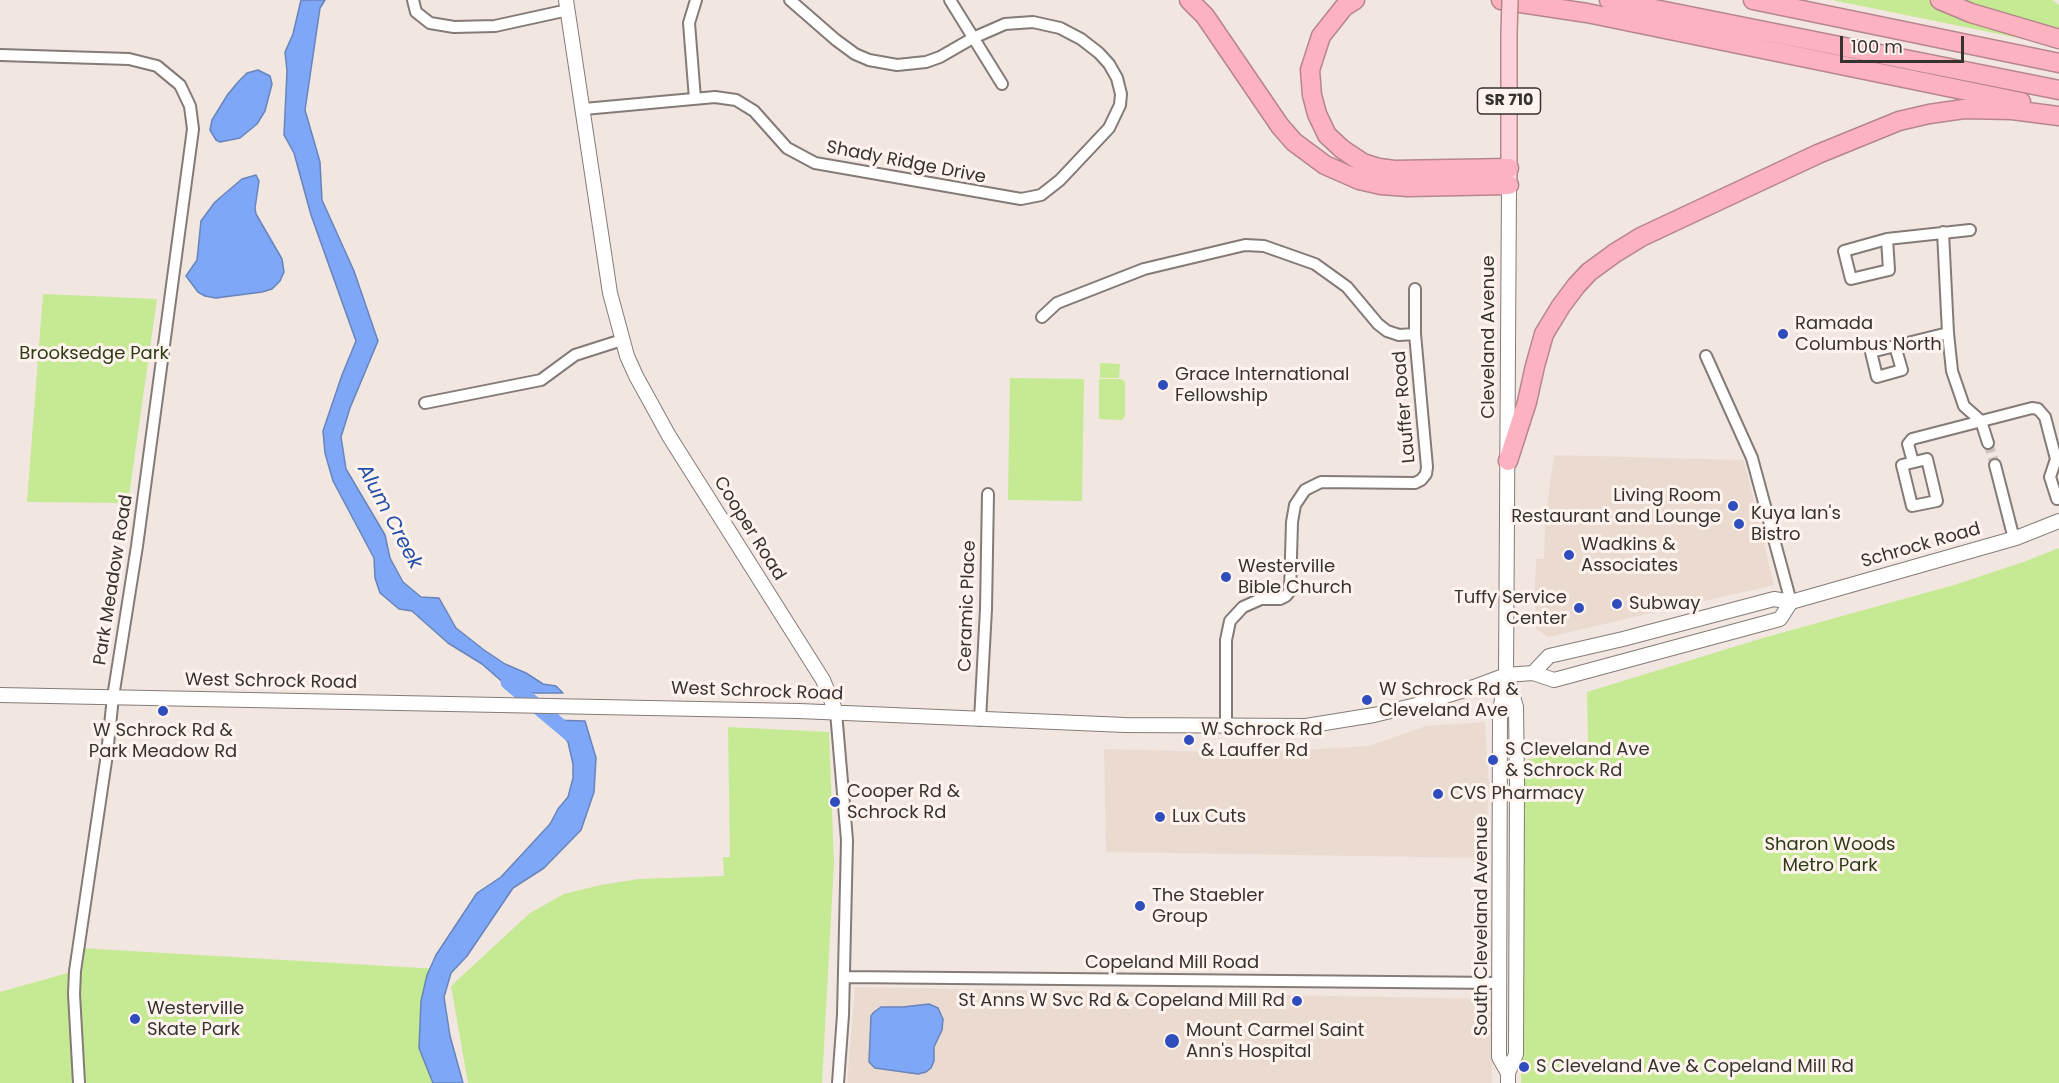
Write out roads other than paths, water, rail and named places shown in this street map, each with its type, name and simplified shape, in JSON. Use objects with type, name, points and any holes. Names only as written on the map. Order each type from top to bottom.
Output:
[{"type":"highway","points":[[1190,0],[1205,16],[1280,126],[1303,150],[1325,165],[1359,180],[1381,185],[1408,187],[1509,176]]},
{"type":"highway","points":[[1355,0],[1344,7],[1320,36],[1310,70],[1312,95],[1317,114],[1327,135],[1363,163],[1379,168],[1509,176]]},
{"type":"highway","points":[[1501,0],[1587,13],[2059,109]]},
{"type":"highway","points":[[1609,0],[2059,90]]},
{"type":"highway","points":[[1753,0],[2059,63]]},
{"type":"highway","points":[[1940,0],[1971,13],[2059,39]]},
{"type":"highway","points":[[1508,461],[1527,402],[1534,366],[1544,334],[1576,286],[1589,272],[1615,253],[1641,237],[1797,164],[1899,121],[1964,109],[2012,110],[2059,116]]},
{"type":"main road","name":"Cleveland Avenue","points":[[1506,675],[1510,0]]},
{"type":"main road","name":"Cooper Road","points":[[567,5],[610,293],[622,340],[636,376],[656,414],[822,680],[836,712]]},
{"type":"main road","name":"Schrock Road","points":[[1533,673],[1549,656],[1774,599],[1791,602],[2014,539],[2059,522]]},
{"type":"main road","name":"Schrock Road","points":[[1506,675],[1533,673],[1554,680],[1780,619],[1791,602]]},
{"type":"main road","name":"West Schrock Road","points":[[0,695],[586,706],[836,712],[980,720],[1306,726],[1374,715],[1474,687],[1506,675]]},
{"type":"main road","name":"South Cleveland Avenue","points":[[1506,675],[1500,711],[1499,1057],[1508,1078]]},
{"type":"main road","name":"South Cleveland Avenue","points":[[1506,675],[1516,707],[1517,782],[1515,1054],[1508,1078]]},
{"type":"street","points":[[413,0],[416,12],[430,23],[440,26],[465,27],[495,26],[567,5]]},
{"type":"street","points":[[695,99],[689,22],[696,0]]},
{"type":"street","points":[[950,0],[1002,84]]},
{"type":"street","points":[[793,1],[855,54],[883,64],[926,62],[940,57],[973,38]]},
{"type":"street","name":"Shady Ridge Drive","points":[[584,109],[715,97],[736,100],[754,111],[787,148],[815,163],[1008,199],[1034,198],[1048,191],[1109,128],[1120,105],[1121,94],[1117,78],[1099,53],[1081,39],[1060,28],[1033,22],[1005,24],[973,38]]},
{"type":"street","name":"Park Meadow Road","points":[[0,55],[129,59],[157,66],[180,85],[190,106],[193,129],[137,546],[113,697],[75,971],[74,994],[79,1083]]},
{"type":"street","points":[[1887,239],[1889,270],[1851,279],[1844,251],[1887,239],[1970,230]]},
{"type":"street","points":[[1942,232],[1952,371],[1964,406],[1981,421],[1988,443]]},
{"type":"street","points":[[1042,316],[1057,303],[1144,269],[1245,245],[1264,246],[1315,264],[1347,287],[1378,324],[1387,331],[1415,334]]},
{"type":"street","name":"Lauffer Road","points":[[1226,726],[1226,640],[1230,621],[1243,607],[1261,599],[1280,599],[1290,591],[1294,505],[1305,490],[1321,482],[1415,483],[1426,474],[1415,334],[1415,289]]},
{"type":"street","points":[[1895,346],[1948,333]]},
{"type":"street","points":[[425,403],[541,380],[575,355],[622,340]]},
{"type":"street","points":[[1706,356],[1752,458],[1791,602]]},
{"type":"street","points":[[1912,462],[1908,444],[1912,439],[2032,408],[2042,412],[2056,459],[2050,477],[2057,499]]},
{"type":"street","points":[[1927,459],[1937,501],[1912,506],[1902,465],[1912,462],[1927,459]]},
{"type":"street","points":[[1995,465],[2014,539]]},
{"type":"street","name":"Ceramic Place","points":[[980,720],[986,609],[987,494]]},
{"type":"street","name":"Cooper Road","points":[[836,712],[847,840],[844,977],[838,1083]]},
{"type":"street","name":"Copeland Mill Road","points":[[844,977],[1500,983]]},
{"type":"water","points":[[301,0],[325,0],[320,8],[305,110],[320,162],[322,200],[354,271],[378,341],[350,408],[341,437],[346,469],[385,535],[390,558],[403,582],[421,597],[439,598],[456,628],[484,650],[543,684],[556,686],[563,693],[515,693],[482,664],[448,643],[412,611],[399,609],[380,593],[375,578],[374,558],[333,481],[325,453],[323,431],[356,341],[311,215],[294,153],[284,135],[287,71],[285,52],[293,34]]},
{"type":"water","points":[[258,70],[270,76],[272,84],[265,111],[257,124],[240,138],[220,142],[216,140],[210,130],[212,120],[239,81],[247,73]]},
{"type":"water","points":[[256,175],[259,181],[256,214],[282,259],[284,272],[280,281],[272,289],[216,298],[205,296],[198,292],[186,276],[197,260],[201,221],[215,202],[242,179]]},
{"type":"water","points":[[550,720],[585,721],[596,758],[594,792],[581,830],[544,868],[513,888],[467,956],[451,973],[444,997],[450,1036],[463,1083],[433,1083],[419,1048],[421,1001],[427,975],[436,955],[477,893],[501,877],[550,824],[568,797],[573,778],[573,764],[568,742]]},
{"type":"water","points":[[929,1004],[938,1008],[943,1019],[942,1030],[934,1047],[934,1061],[931,1068],[918,1074],[875,1068],[869,1062],[871,1016],[874,1012],[881,1007]]},
{"type":"waterway","name":"Alum Creek","points":[[508,682],[570,734]]},
{"type":"tunnel","points":[[1988,443],[1995,465]]},
{"type":"place","name":"Ramada Columbus North","points":[[1783,334]]},
{"type":"place","name":"Grace International Fellowship","points":[[1163,385]]},
{"type":"place","name":"Living Room Restaurant and Lounge","points":[[1733,506]]},
{"type":"place","name":"Kuya Ian's Bistro","points":[[1739,524]]},
{"type":"place","name":"Wadkins & Associates","points":[[1569,555]]},
{"type":"place","name":"Westerville Bible Church","points":[[1226,577]]},
{"type":"place","name":"Subway","points":[[1617,604]]},
{"type":"place","name":"Tuffy Service Center","points":[[1579,608]]},
{"type":"place","name":"W Schrock Rd & Cleveland Ave","points":[[1367,700]]},
{"type":"place","name":"W Schrock Rd & Park Meadow Rd","points":[[163,711]]},
{"type":"place","name":"W Schrock Rd & Lauffer Rd","points":[[1189,740]]},
{"type":"place","name":"S Cleveland Ave & Schrock Rd","points":[[1493,760]]},
{"type":"place","name":"CVS Pharmacy","points":[[1438,794]]},
{"type":"place","name":"Cooper Rd & Schrock Rd","points":[[835,802]]},
{"type":"place","name":"Lux Cuts","points":[[1160,817]]},
{"type":"place","name":"The Staebler Group","points":[[1140,906]]},
{"type":"place","name":"St Anns W Svc Rd & Copeland Mill Rd","points":[[1297,1001]]},
{"type":"place","name":"Westerville Skate Park","points":[[135,1019]]},
{"type":"place","name":"Mount Carmel Saint Ann's Hospital","points":[[1172,1041]]},
{"type":"place","name":"S Cleveland Ave & Copeland Mill Rd","points":[[1524,1067]]},
{"type":"park label","name":"Brooksedge Park","points":[[94,354]]},
{"type":"park label","name":"Sharon Woods Metro Park","points":[[1830,855]]}]
